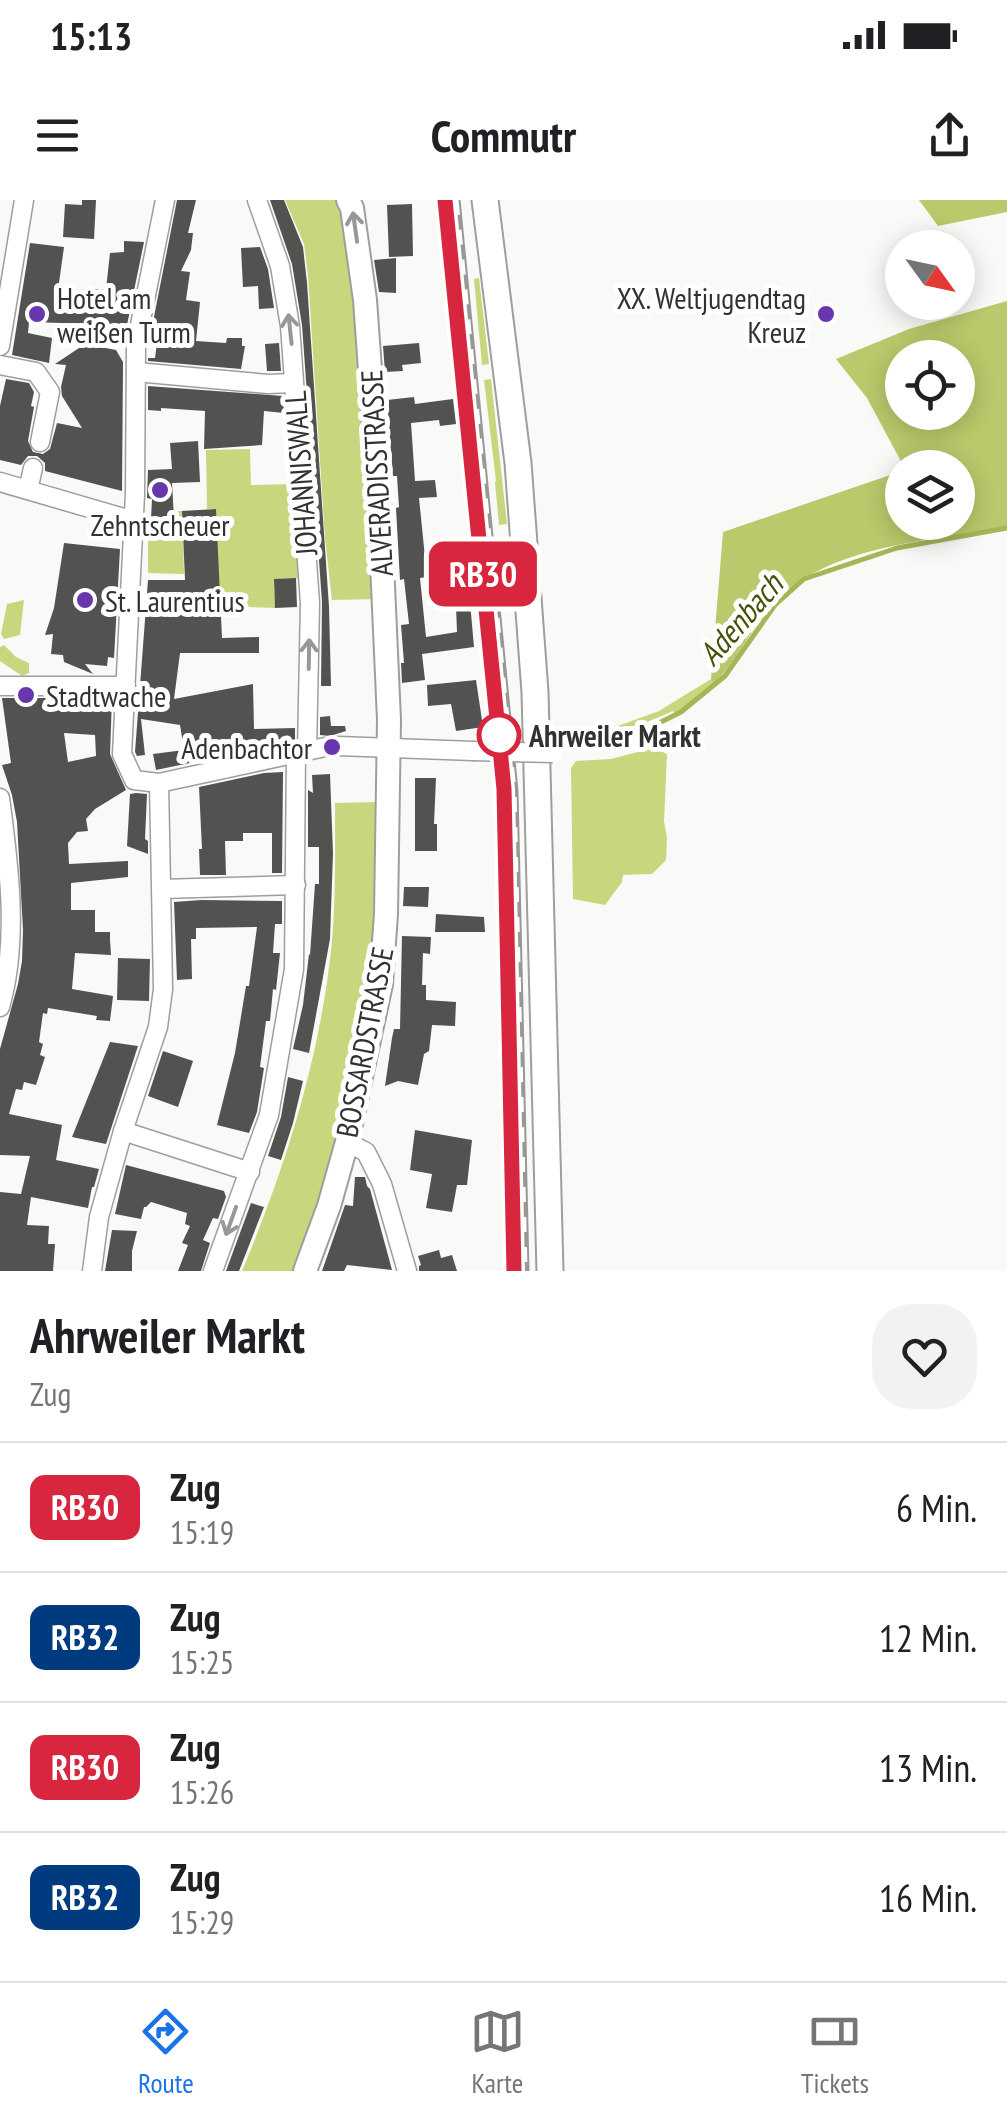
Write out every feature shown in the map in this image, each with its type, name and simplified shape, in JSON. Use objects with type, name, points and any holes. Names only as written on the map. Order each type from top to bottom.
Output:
[{"type":"main road","points":[[485,200],[518,464],[536,692],[550,1271]]},
{"type":"street","points":[[0,346],[24,200]]},
{"type":"street","points":[[164,200],[136,345],[138,533],[122,754],[134,780],[160,783],[316,749],[558,753]]},
{"type":"street","name":"JOHANNISWALL","points":[[213,1271],[269,1115],[294,969],[296,885],[316,749],[290,326],[280,266],[257,200]]},
{"type":"street","name":"ALVERADISSTRASSE","points":[[348,200],[365,300],[379,496],[388,748]]},
{"type":"street","points":[[0,365],[36,372],[50,392],[40,442]]},
{"type":"street","points":[[136,372],[293,384]]},
{"type":"street","points":[[28,490],[33,468]]},
{"type":"street","points":[[0,482],[138,533]]},
{"type":"street","points":[[0,686],[126,686]]},
{"type":"street","name":"BOSSARDSTRASSE","points":[[306,1271],[346,1142],[381,984],[388,859],[388,748]]},
{"type":"street","points":[[92,1271],[99,1217],[158,1027],[163,989],[160,783]]},
{"type":"street","points":[[0,798],[7,847],[10,938],[0,1007]]},
{"type":"street","points":[[162,889],[296,885]]},
{"type":"street","points":[[123,1132],[250,1172]]},
{"type":"street","points":[[346,1142],[366,1152],[382,1184],[407,1271]]},
{"type":"green space","points":[[285,200],[341,200],[357,303],[379,599],[332,600],[308,276],[304,244]]},
{"type":"green space","points":[[919,200],[1007,200],[1007,212],[938,226]]},
{"type":"green space","points":[[479,278],[489,364],[482,365],[474,279]]},
{"type":"green space","points":[[1007,301],[1007,528],[975,533],[975,450],[895,450],[867,398],[836,359],[909,329],[940,320],[975,320],[975,310]]},
{"type":"green space","points":[[491,379],[507,524],[499,525],[484,380]]},
{"type":"green space","points":[[250,449],[251,485],[295,484],[302,578],[274,579],[275,608],[220,606],[215,509],[207,509],[206,450]]},
{"type":"green space","points":[[885,477],[885,540],[928,540],[852,557],[796,584],[774,603],[714,684],[711,679],[723,532]]},
{"type":"green space","points":[[174,511],[182,511],[184,574],[148,573],[148,519],[173,518]]},
{"type":"green space","points":[[24,600],[20,635],[4,639],[1,634],[7,604]]},
{"type":"green space","points":[[4,645],[29,663],[29,673],[22,676],[0,661],[0,647]]},
{"type":"green space","points":[[711,679],[716,686],[677,717],[673,711],[640,725],[630,737],[612,741],[615,727],[659,711]]},
{"type":"green space","points":[[653,748],[667,754],[666,860],[652,874],[623,875],[605,905],[573,899],[571,768],[576,761],[611,759]]},
{"type":"green space","points":[[380,802],[371,982],[344,1125],[296,1271],[242,1271],[287,1151],[319,1026],[333,924],[335,803]]},
{"type":"building","points":[[82,200],[96,200],[94,239],[63,237],[65,204],[82,205]]},
{"type":"building","points":[[177,200],[196,200],[188,233],[193,233],[191,250],[181,271],[190,272],[186,300],[200,302],[196,341],[226,343],[227,338],[242,338],[245,346],[241,369],[148,361],[155,358],[159,328],[152,327]]},
{"type":"building","points":[[270,200],[284,200],[303,247],[329,607],[331,686],[321,686],[322,602],[302,325],[292,264]]},
{"type":"building","points":[[412,204],[413,256],[389,257],[387,205]]},
{"type":"building","points":[[124,241],[144,242],[127,325],[29,322],[28,333],[52,338],[49,363],[12,355],[30,243],[64,247],[58,290],[106,289],[110,253],[124,252]]},
{"type":"building","points":[[260,247],[274,308],[259,309],[258,286],[243,287],[241,248]]},
{"type":"building","points":[[396,258],[396,293],[379,292],[374,260]]},
{"type":"building","points":[[279,343],[281,371],[267,371],[265,344]]},
{"type":"building","points":[[419,343],[421,363],[402,365],[403,371],[385,372],[383,346]]},
{"type":"building","points":[[85,344],[116,350],[123,362],[122,491],[45,471],[45,463],[37,456],[28,456],[21,465],[0,460],[0,406],[6,379],[29,383],[34,392],[28,441],[33,452],[43,454],[50,449],[57,423],[82,428],[62,396],[66,365],[55,364]]},
{"type":"building","points":[[148,386],[283,396],[284,413],[264,411],[262,445],[204,449],[205,411],[148,410]]},
{"type":"building","points":[[414,397],[415,404],[453,399],[456,424],[440,426],[439,420],[411,423],[415,481],[435,480],[437,497],[419,498],[427,577],[420,578],[426,637],[457,632],[455,581],[468,580],[474,647],[422,654],[425,680],[402,683],[401,625],[409,624],[404,579],[400,580],[397,476],[393,476],[387,400]]},
{"type":"building","points":[[198,441],[200,482],[172,483],[174,518],[151,519],[148,470],[172,469],[170,443]]},
{"type":"building","points":[[216,509],[222,638],[259,637],[259,653],[180,653],[174,699],[253,684],[254,729],[295,728],[295,741],[156,770],[153,754],[184,750],[180,725],[141,719],[145,755],[137,756],[135,752],[148,580],[185,580],[182,511]]},
{"type":"building","name":"St. Laurentius","points":[[64,543],[120,549],[114,658],[108,657],[107,666],[85,664],[93,674],[64,662],[63,655],[51,654],[53,634],[45,635],[54,608]]},
{"type":"building","points":[[296,578],[297,607],[275,608],[274,579]]},
{"type":"building","points":[[476,680],[483,727],[456,731],[451,704],[428,706],[427,685]]},
{"type":"building","points":[[2,698],[112,698],[110,754],[126,790],[95,809],[86,819],[88,831],[77,832],[68,843],[69,864],[128,861],[128,877],[71,883],[71,910],[95,910],[95,932],[110,932],[111,955],[75,953],[72,989],[113,996],[110,1021],[48,1008],[47,1014],[43,1013],[39,1042],[43,1044],[40,1055],[45,1057],[36,1085],[24,1082],[22,1090],[16,1089],[9,1114],[62,1125],[56,1160],[99,1169],[88,1208],[31,1197],[27,1225],[49,1226],[48,1244],[55,1244],[53,1271],[0,1271],[0,1192],[21,1194],[30,1156],[0,1155],[0,1049],[18,984],[23,930],[17,822],[2,765],[11,763]],"holes":[[[64,733],[95,735],[96,756],[68,762]]]},
{"type":"building","points":[[330,716],[331,726],[345,726],[346,731],[320,735],[320,717]]},
{"type":"building","points":[[283,772],[282,873],[272,873],[272,833],[243,833],[243,841],[225,841],[226,875],[200,875],[199,787]]},
{"type":"building","points":[[330,774],[330,939],[309,1053],[293,1049],[310,955],[315,884],[319,884],[319,847],[308,847],[308,790],[313,793],[312,775]]},
{"type":"building","points":[[415,778],[436,778],[437,851],[415,851]]},
{"type":"building","points":[[130,794],[147,794],[148,854],[127,846]]},
{"type":"building","points":[[404,887],[429,887],[428,907],[403,906]]},
{"type":"building","points":[[282,901],[282,924],[275,924],[273,953],[280,953],[276,990],[273,989],[270,1021],[266,1021],[260,1067],[264,1068],[257,1112],[249,1133],[217,1125],[249,986],[257,927],[196,928],[196,939],[191,939],[192,979],[177,980],[174,902]]},
{"type":"building","points":[[436,914],[484,917],[485,932],[435,932]]},
{"type":"building","points":[[402,936],[431,937],[430,954],[423,953],[422,985],[426,985],[426,1000],[456,1002],[455,1026],[432,1025],[418,1085],[398,1081],[385,1086],[394,1029],[400,1029]]},
{"type":"building","points":[[118,958],[150,959],[149,1001],[117,1000]]},
{"type":"building","points":[[110,1042],[138,1046],[106,1144],[72,1137]]},
{"type":"building","points":[[163,1051],[193,1061],[178,1107],[148,1096]]},
{"type":"building","points":[[288,1077],[303,1081],[281,1160],[268,1156],[281,1117]]},
{"type":"building","points":[[415,1130],[472,1140],[467,1185],[457,1185],[452,1212],[426,1208],[432,1174],[410,1170]]},
{"type":"building","points":[[126,1165],[224,1191],[226,1197],[218,1219],[213,1218],[203,1240],[210,1243],[201,1271],[178,1271],[188,1245],[182,1243],[190,1226],[185,1224],[187,1213],[151,1202],[144,1207],[141,1219],[115,1214]]},
{"type":"building","points":[[355,1177],[365,1177],[370,1189],[392,1270],[347,1265],[344,1271],[322,1271],[345,1205],[353,1206]]},
{"type":"building","points":[[251,1203],[264,1207],[239,1271],[226,1271]]},
{"type":"building","points":[[112,1230],[137,1231],[132,1271],[105,1271]]},
{"type":"building","points":[[439,1250],[441,1258],[452,1255],[457,1271],[419,1271],[418,1256]]},
{"type":"waterway","name":"Adenbach","points":[[574,745],[641,732],[681,712],[725,676],[775,605],[804,579],[897,548],[1007,528]]},
{"type":"railway","points":[[456,200],[514,791],[525,1271]]},
{"type":"train","name":"RB30","points":[[445,200],[504,789],[514,1271]]},
{"type":"place","name":"Hotel am weißen Turm","points":[[37,314]]},
{"type":"place","name":"XX. Weltjugendtag Kreuz","points":[[826,314]]},
{"type":"place","name":"Zehntscheuer","points":[[160,490]]},
{"type":"place","name":"St. Laurentius","points":[[85,600]]},
{"type":"place","name":"Stadtwache","points":[[26,695]]},
{"type":"place","name":"Ahrweiler Markt","points":[[499,735]]},
{"type":"place","name":"Adenbachtor","points":[[332,747]]}]
